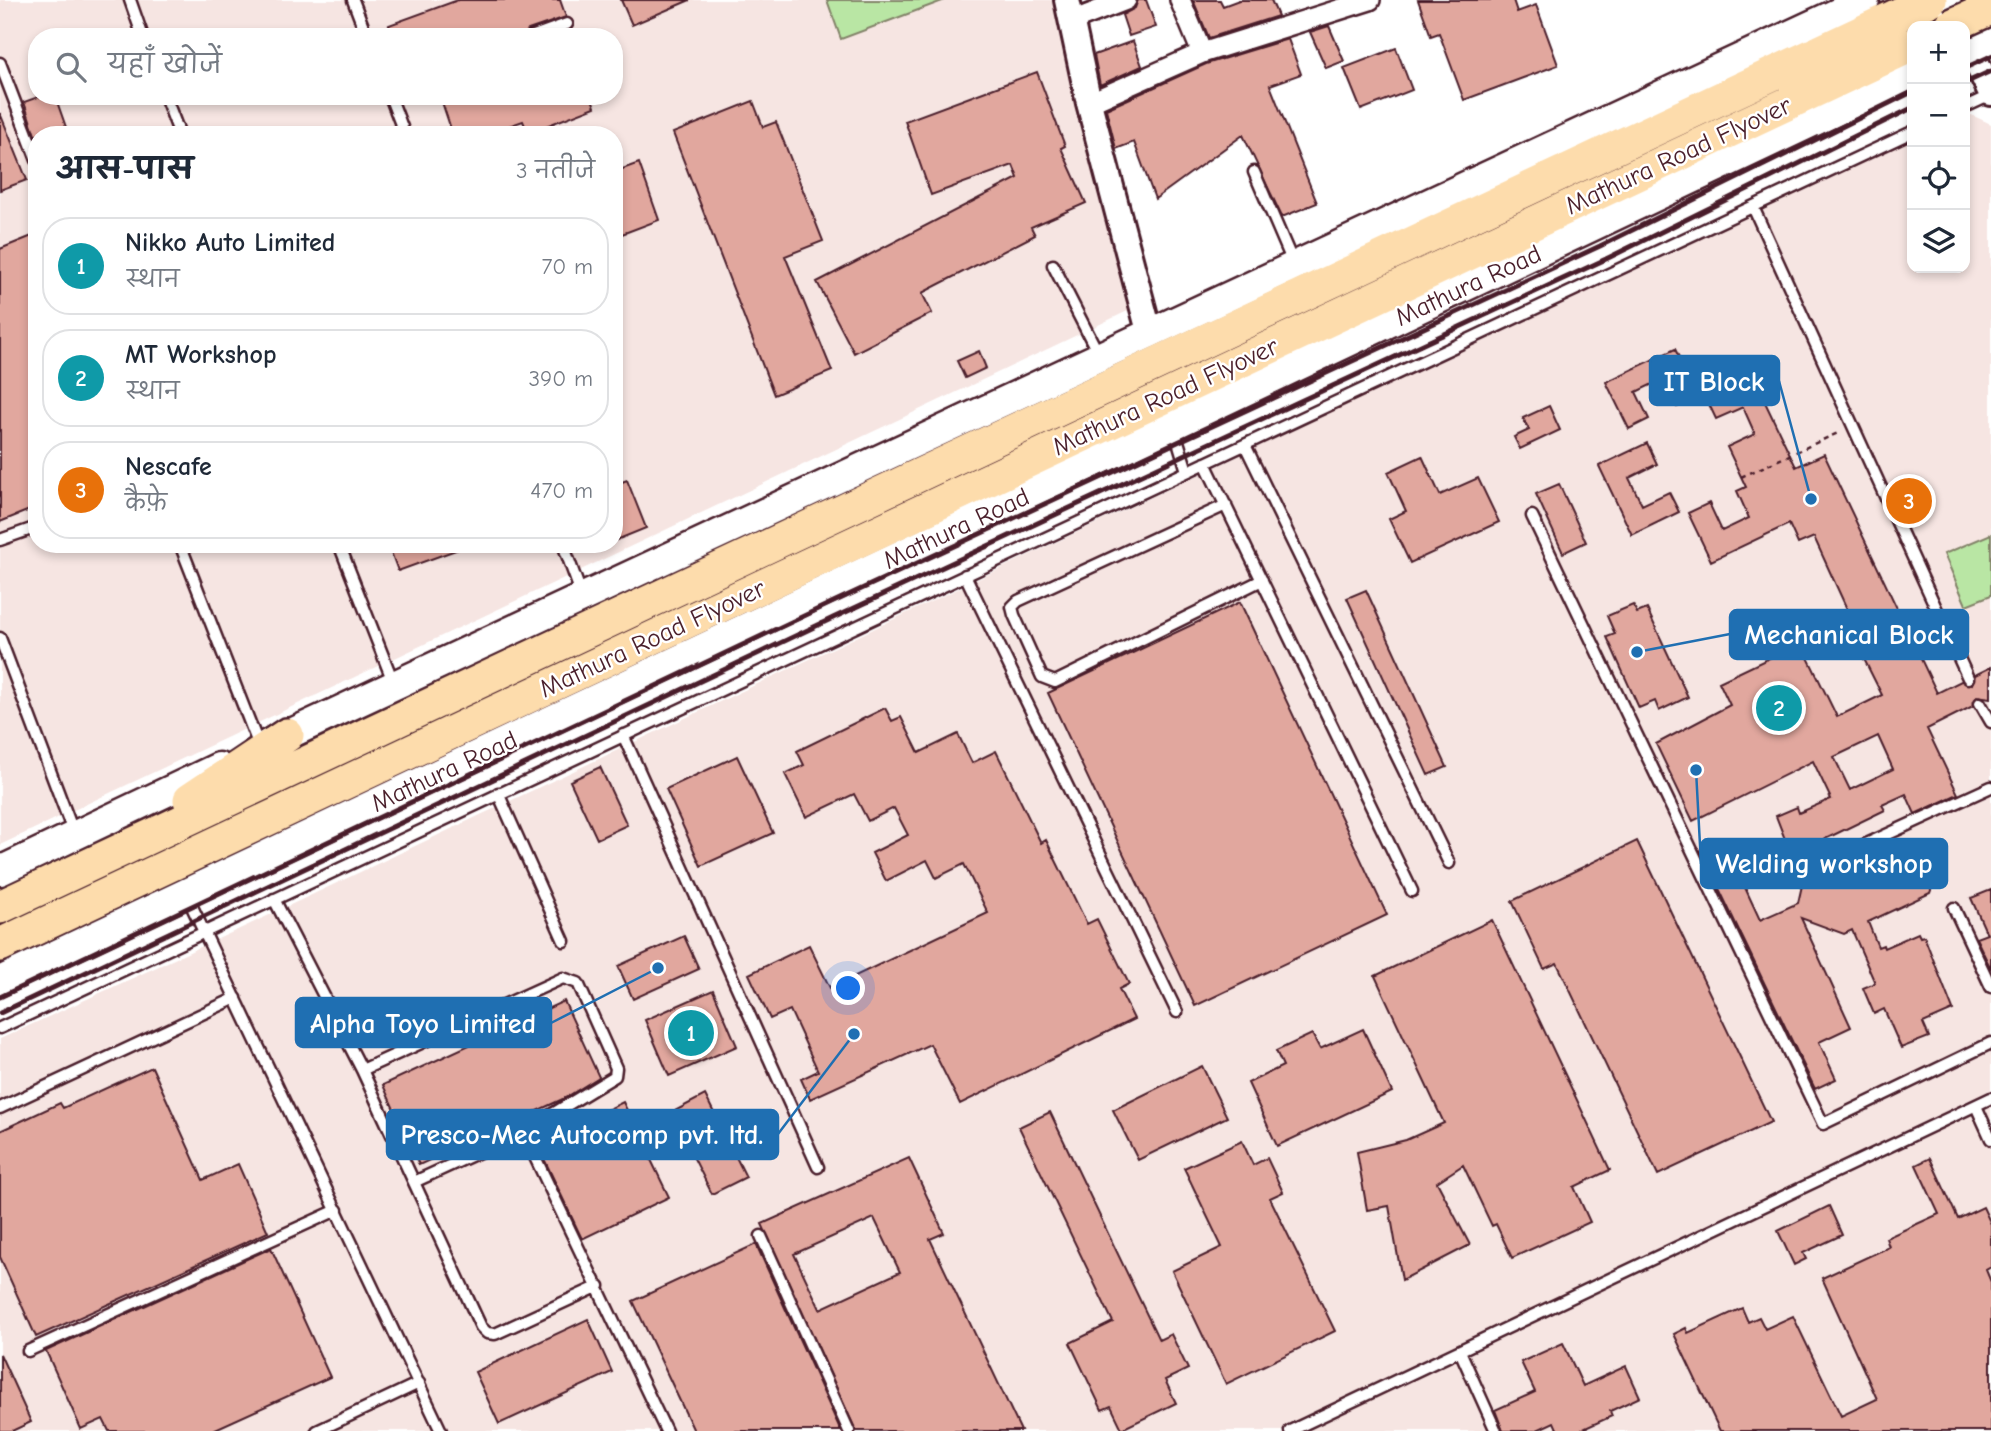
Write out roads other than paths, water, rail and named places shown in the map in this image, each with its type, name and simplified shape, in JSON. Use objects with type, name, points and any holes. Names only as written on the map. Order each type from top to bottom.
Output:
[{"type":"highway","name":"Mathura Road Flyover","points":[[130,846],[1930,0]]},
{"type":"highway","name":"Mathura Road Flyover","points":[[0,945],[1907,46]]},
{"type":"highway","points":[[0,907],[130,846],[273,741]]},
{"type":"main road","points":[[0,871],[273,741],[584,599],[1865,0]]},
{"type":"main road","name":"Mathura Road","points":[[0,981],[1907,77]]},
{"type":"street","points":[[1126,0],[1069,10],[1089,103],[1150,335]]},
{"type":"street","points":[[1180,0],[1202,53]]},
{"type":"street","points":[[1089,103],[1202,53],[1370,0]]},
{"type":"street","points":[[1947,0],[1975,35]]},
{"type":"street","points":[[1971,0],[1975,35],[1991,94]]},
{"type":"lane","points":[[130,0],[141,28]]},
{"type":"lane","points":[[353,0],[364,28]]},
{"type":"lane","points":[[556,28],[567,24]]},
{"type":"lane","points":[[0,63],[28,136]]},
{"type":"lane","points":[[1970,104],[1991,94]]},
{"type":"lane","points":[[168,105],[177,126]]},
{"type":"lane","points":[[393,105],[402,126]]},
{"type":"lane","points":[[0,1028],[1907,134]]},
{"type":"lane","points":[[1254,172],[1294,266]]},
{"type":"lane","points":[[1753,207],[1968,678]]},
{"type":"lane","points":[[1053,265],[1101,358]]},
{"type":"lane","points":[[1173,425],[1187,471]]},
{"type":"lane","points":[[1245,445],[1449,863]]},
{"type":"lane","points":[[1205,463],[1412,891]]},
{"type":"lane","points":[[1226,505],[1018,601],[1012,607],[1014,615],[1042,677],[1055,682],[1262,580]]},
{"type":"lane","points":[[1532,516],[1824,1124],[1991,1043]]},
{"type":"lane","points":[[0,540],[28,530]]},
{"type":"lane","points":[[184,553],[273,741]]},
{"type":"lane","points":[[343,553],[394,687]]},
{"type":"lane","points":[[566,553],[584,599]]},
{"type":"lane","points":[[965,575],[1177,1012]]},
{"type":"lane","points":[[0,638],[74,835]]},
{"type":"lane","points":[[1980,703],[1991,722]]},
{"type":"lane","points":[[623,735],[818,1167]]},
{"type":"lane","points":[[1851,851],[1991,786]]},
{"type":"lane","points":[[498,793],[564,941]]},
{"type":"lane","points":[[186,893],[442,1431]]},
{"type":"lane","points":[[274,899],[362,1070],[481,1327],[488,1333],[495,1334],[599,1286]]},
{"type":"lane","points":[[1954,908],[1991,987]]},
{"type":"lane","points":[[362,1070],[563,978],[578,983],[616,1068],[615,1076],[523,1132],[414,1182]]},
{"type":"lane","points":[[0,1108],[236,998]]},
{"type":"lane","points":[[1290,1431],[1991,1098]]},
{"type":"lane","points":[[1976,1106],[1991,1139]]},
{"type":"lane","points":[[523,1132],[599,1286],[666,1431]]},
{"type":"lane","points":[[28,1351],[337,1210]]},
{"type":"lane","points":[[761,1236],[849,1431]]},
{"type":"lane","points":[[1460,1350],[1496,1431]]},
{"type":"lane","points":[[317,1431],[419,1383]]},
{"type":"railway","points":[[1970,66],[1991,56]]},
{"type":"railway","points":[[1970,81],[1991,71]]},
{"type":"railway","points":[[0,997],[827,605],[1600,246],[1907,94]]},
{"type":"railway","points":[[0,1013],[833,618],[1606,259],[1907,110]]},
{"type":"place","name":"IT Block","points":[[1811,499]]},
{"type":"place","name":"Nescafe","points":[[1909,501]]},
{"type":"place","name":"Mechanical Block","points":[[1637,652]]},
{"type":"place","name":"MT Workshop","points":[[1779,708]]},
{"type":"place","name":"Welding workshop","points":[[1696,770]]},
{"type":"place","name":"Alpha Toyo Limited","points":[[658,968]]},
{"type":"place","name":"Nikko Auto Limited","points":[[691,1033]]},
{"type":"place","name":"Presco-Mec Autocomp pvt. ltd.","points":[[854,1034]]}]
